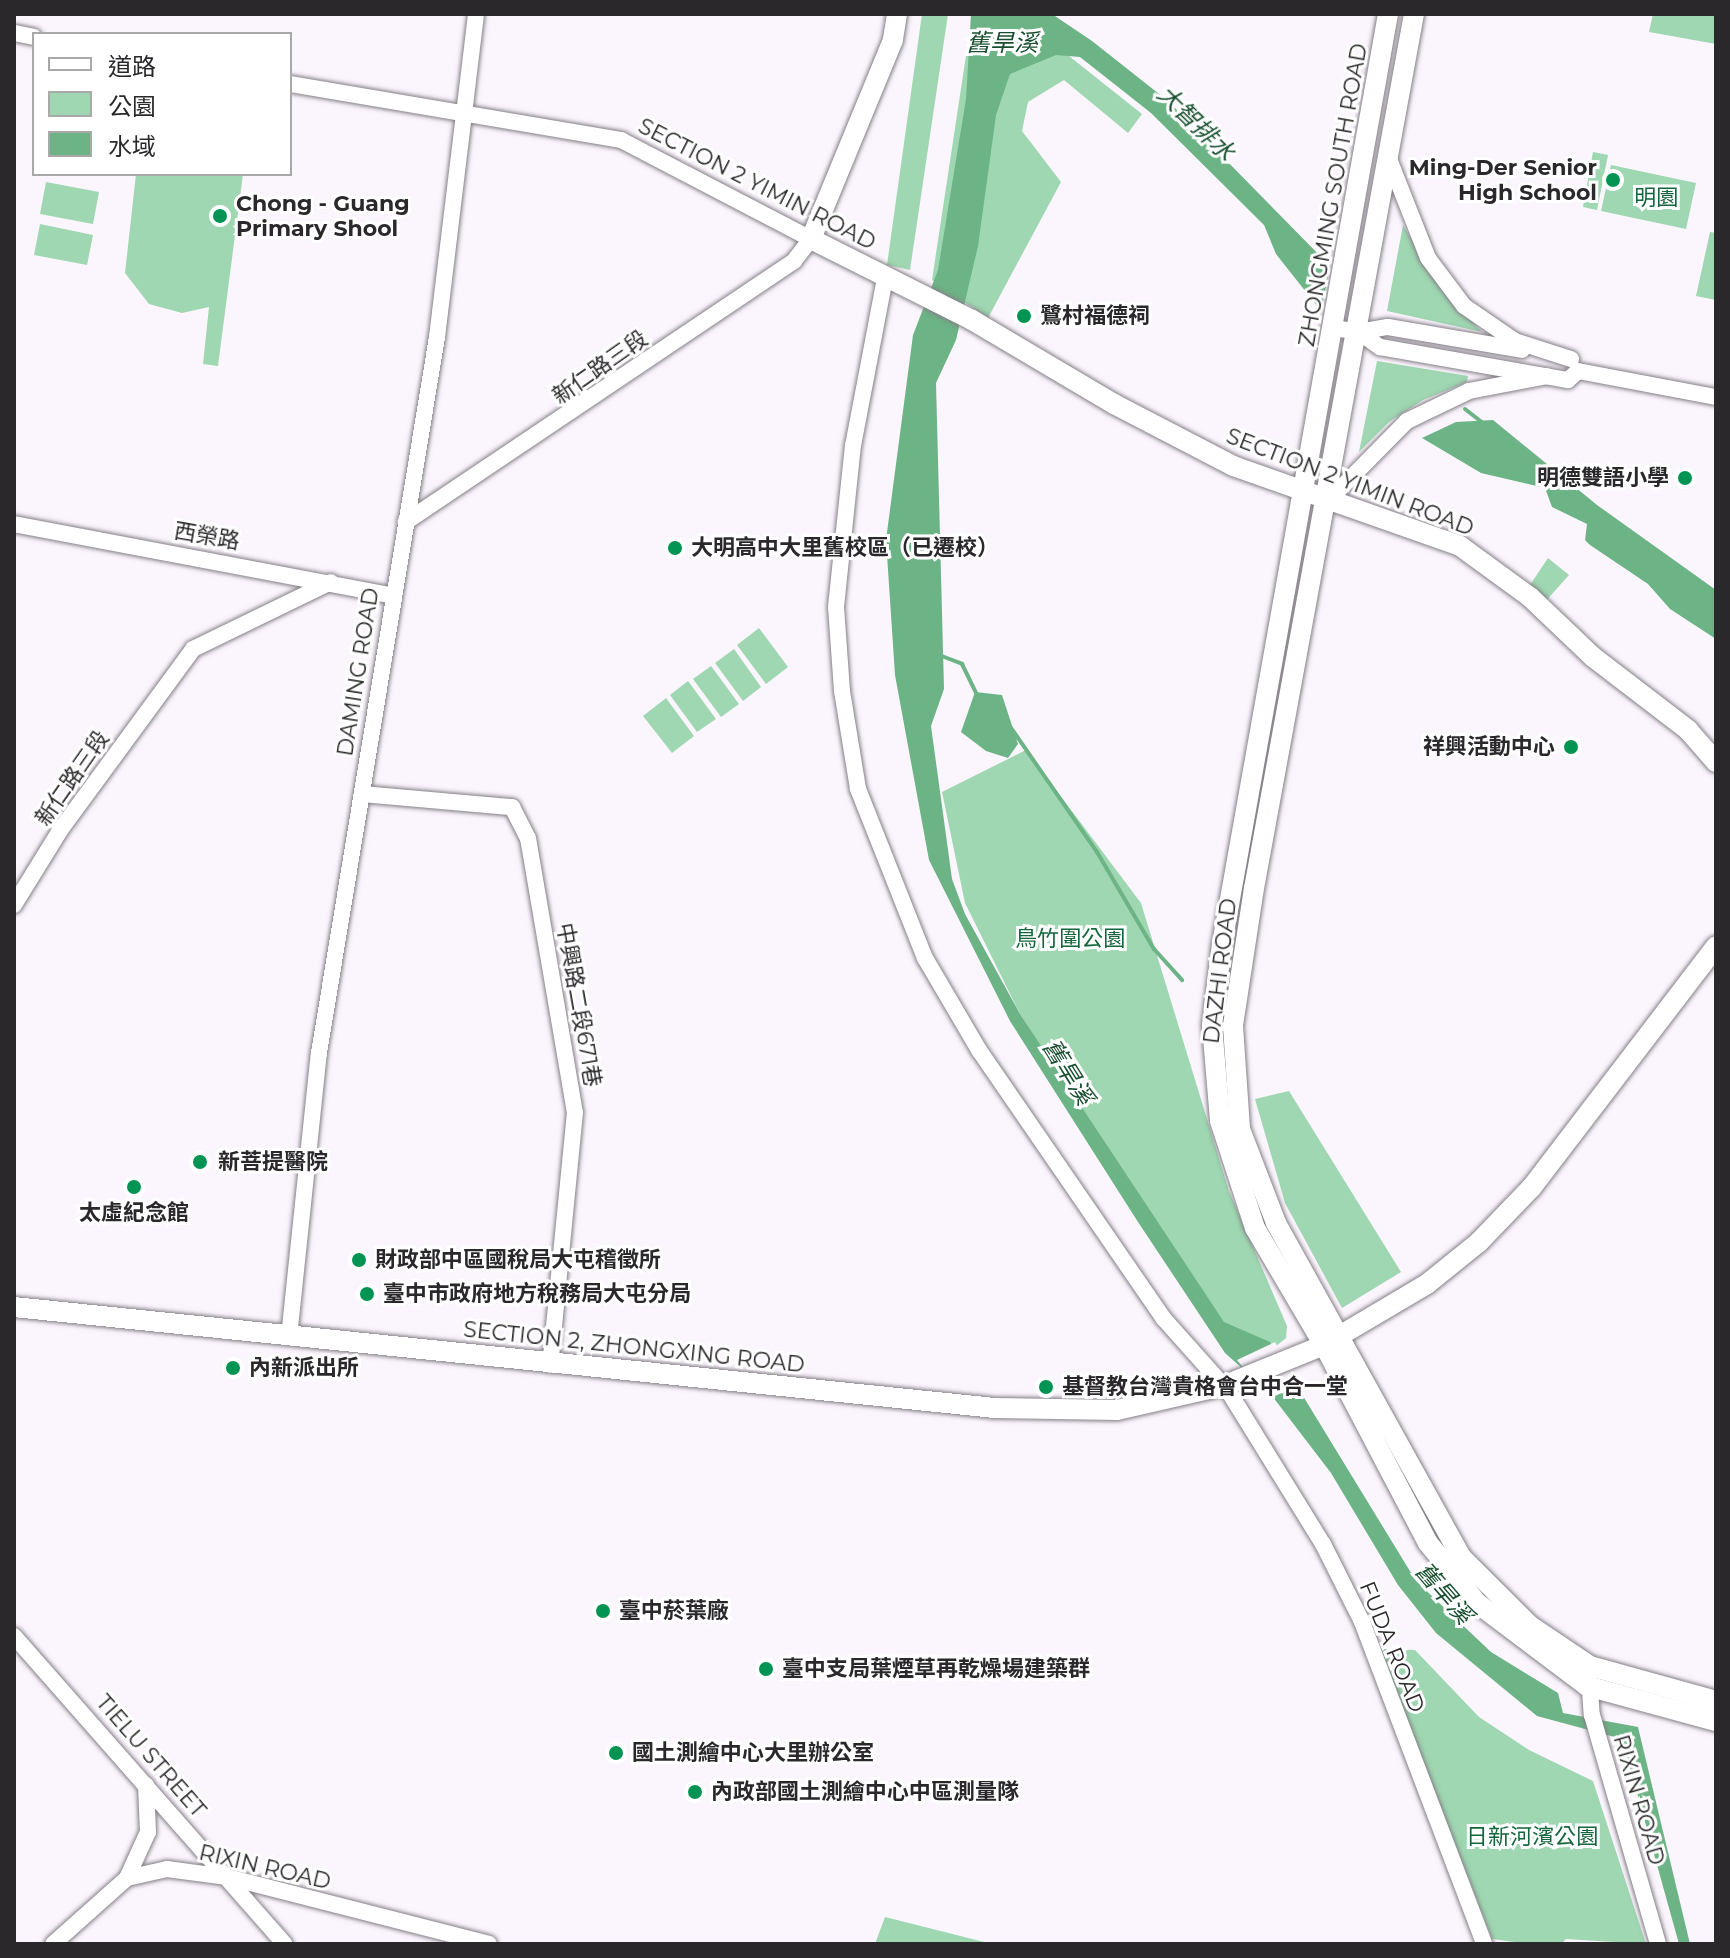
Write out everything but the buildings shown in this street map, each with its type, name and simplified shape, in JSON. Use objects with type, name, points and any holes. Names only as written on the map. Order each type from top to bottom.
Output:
[{"type":"street","name":"DAMING ROAD","points":[[289,1337],[319,1053],[391,595],[437,337],[476,14]]},
{"type":"street","points":[[811,239],[888,52],[897,14]]},
{"type":"street","name":"ZHONGMING SOUTH ROAD","points":[[1324,383],[1388,14]]},
{"type":"street","points":[[1359,332],[1414,14]]},
{"type":"street","name":"SECTION 2 YIMIN ROAD","points":[[292,84],[621,140],[972,320],[1127,411],[1233,466],[1460,546],[1530,597],[1593,657],[1688,730],[1716,762]]},
{"type":"street","points":[[1389,159],[1428,258],[1464,306],[1515,341],[1574,365]]},
{"type":"street","name":"新仁路三段","points":[[405,522],[794,261],[811,239]]},
{"type":"street","name":"FUDA ROAD","points":[[885,278],[857,407],[836,607],[840,691],[858,789],[925,958],[987,1062],[1120,1259],[1223,1386],[1284,1478],[1362,1622],[1484,1944]]},
{"type":"street","points":[[1334,328],[1359,332],[1388,327],[1716,397]]},
{"type":"street","points":[[1359,332],[1380,347],[1568,380],[1574,365]]},
{"type":"street","name":"DAZHI ROAD","points":[[1331,1342],[1276,1223],[1240,1129],[1234,1077],[1233,1026],[1254,888],[1359,332]]},
{"type":"street","points":[[1328,501],[1396,429],[1419,414],[1469,391],[1547,376]]},
{"type":"street","name":"DAZHI ROAD","points":[[1324,383],[1222,944],[1212,1038],[1213,1078],[1234,1176],[1255,1228],[1331,1342],[1462,1558],[1529,1625],[1589,1676],[1716,1721]]},
{"type":"street","name":"西榮路","points":[[14,524],[391,595]]},
{"type":"street","name":"新仁路三段","points":[[14,905],[61,829],[193,649],[331,582]]},
{"type":"street","name":"中興路二段671巷","points":[[362,794],[512,807],[528,838],[575,1112],[550,1365]]},
{"type":"street","points":[[1331,1342],[1427,1284],[1479,1242],[1532,1187],[1716,946]]},
{"type":"street","name":"SECTION 2, ZHONGXING ROAD","points":[[14,1307],[202,1321],[289,1337],[995,1408],[1117,1410],[1223,1386],[1331,1342]]},
{"type":"street","name":"TIELU STREET","points":[[14,1636],[285,1944]]},
{"type":"street","name":"DAZHI ROAD","points":[[1589,1676],[1716,1701]]},
{"type":"street","name":"RIXIN ROAD","points":[[1589,1676],[1592,1715],[1658,1944]]},
{"type":"street","points":[[127,1878],[148,1832],[146,1784]]},
{"type":"street","name":"RIXIN ROAD","points":[[53,1944],[127,1878],[167,1869],[227,1877],[489,1944]]},
{"type":"green space","points":[[922,14],[948,14],[910,270],[887,265]]},
{"type":"green space","points":[[1653,14],[1716,14],[1716,44],[1649,32]]},
{"type":"green space","points":[[1013,27],[1064,52],[1142,114],[1128,133],[1064,80],[1028,102],[1022,131],[1061,182],[988,318],[932,280],[967,49]]},
{"type":"green space","points":[[1593,152],[1608,155],[1597,210],[1583,207]]},
{"type":"green space","name":"明園","points":[[1611,165],[1696,183],[1686,229],[1601,211]]},
{"type":"green space","points":[[136,176],[243,176],[218,366],[203,364],[209,307],[182,313],[149,304],[125,273]]},
{"type":"green space","points":[[46,182],[99,192],[93,224],[40,214]]},
{"type":"green space","points":[[40,224],[93,235],[87,265],[34,255]]},
{"type":"green space","points":[[1403,225],[1440,288],[1482,332],[1387,311]]},
{"type":"green space","points":[[1710,232],[1716,233],[1716,300],[1696,296]]},
{"type":"green space","points":[[1377,361],[1468,376],[1467,382],[1423,400],[1389,422],[1359,452]]},
{"type":"green space","points":[[1548,558],[1569,575],[1544,603],[1528,588]]},
{"type":"green space","points":[[759,628],[788,667],[766,684],[737,645]]},
{"type":"green space","points":[[734,649],[761,687],[743,701],[715,663]]},
{"type":"green space","points":[[711,666],[739,704],[721,717],[693,679]]},
{"type":"green space","points":[[688,681],[716,719],[697,732],[670,695]]},
{"type":"green space","points":[[666,698],[694,736],[672,753],[643,716]]},
{"type":"green space","name":"鳥竹圍公園","points":[[1026,750],[1141,903],[1229,1191],[1287,1326],[1286,1338],[1275,1347],[1242,1341],[1208,1305],[1020,1014],[965,903],[942,792]]},
{"type":"green space","points":[[1289,1091],[1401,1272],[1342,1308],[1285,1203],[1255,1099]]},
{"type":"green space","name":"日新河濱公園","points":[[1379,1649],[1415,1650],[1479,1717],[1529,1750],[1593,1781],[1646,1944],[1566,1939],[1561,1944],[1529,1944],[1492,1939]]},
{"type":"green space","points":[[885,1917],[893,1919],[992,1944],[875,1944]]},
{"type":"water","name":"舊旱溪","points":[[971,14],[1052,14],[1092,41],[1168,101],[1330,266],[1321,311],[1276,254],[1264,225],[1151,113],[1080,57],[1056,55],[1010,74],[996,115],[978,246],[956,340],[936,383],[944,689],[931,726],[952,879],[965,914],[1020,1014],[1224,1322],[1270,1342],[1416,1581],[1491,1652],[1558,1693],[1563,1713],[1638,1727],[1690,1944],[1679,1944],[1622,1739],[1537,1716],[1436,1633],[1398,1585],[1331,1473],[1269,1392],[1225,1353],[1138,1222],[1010,1021],[929,860],[895,675],[886,540],[913,335],[938,270],[966,99]]},
{"type":"water","points":[[1493,420],[1597,505],[1716,590],[1716,639],[1670,609],[1648,584],[1590,545],[1585,540],[1587,524],[1552,507],[1545,488],[1481,473],[1422,438],[1456,422]]},
{"type":"water","points":[[975,692],[1002,695],[1018,744],[1008,758],[986,751],[961,732]]},
{"type":"pier","points":[[1275,1342],[1298,1385],[1269,1399],[1237,1360]]},
{"type":"waterway","name":"大智排水","points":[[1465,409],[1484,424]]},
{"type":"waterway","points":[[939,655],[962,664],[977,695]]},
{"type":"waterway","points":[[1009,725],[1097,852],[1154,949],[1182,980]]},
{"type":"place","name":"Ming-Der Senior High School","points":[[1613,180]]},
{"type":"place","name":"Chong - Guang Primary Shool","points":[[220,216]]},
{"type":"place","name":"鷺村福德祠","points":[[1024,316]]},
{"type":"place","name":"明德雙語小學","points":[[1685,478]]},
{"type":"place","name":"大明高中大里舊校區（已遷校）","points":[[675,548]]},
{"type":"place","name":"祥興活動中心","points":[[1571,747]]},
{"type":"place","name":"新菩提醫院","points":[[200,1162]]},
{"type":"place","name":"太虛紀念館","points":[[134,1187]]},
{"type":"place","name":"財政部中區國稅局大屯稽徵所","points":[[359,1260]]},
{"type":"place","name":"臺中市政府地方稅務局大屯分局","points":[[367,1294]]},
{"type":"place","name":"內新派出所","points":[[233,1368]]},
{"type":"place","name":"基督教台灣貴格會台中合一堂","points":[[1046,1387]]},
{"type":"place","name":"臺中菸葉廠","points":[[603,1611]]},
{"type":"place","name":"臺中支局葉煙草再乾燥場建築群","points":[[766,1669]]},
{"type":"place","name":"國土測繪中心大里辦公室","points":[[616,1753]]},
{"type":"place","name":"內政部國土測繪中心中區測量隊","points":[[695,1792]]}]
